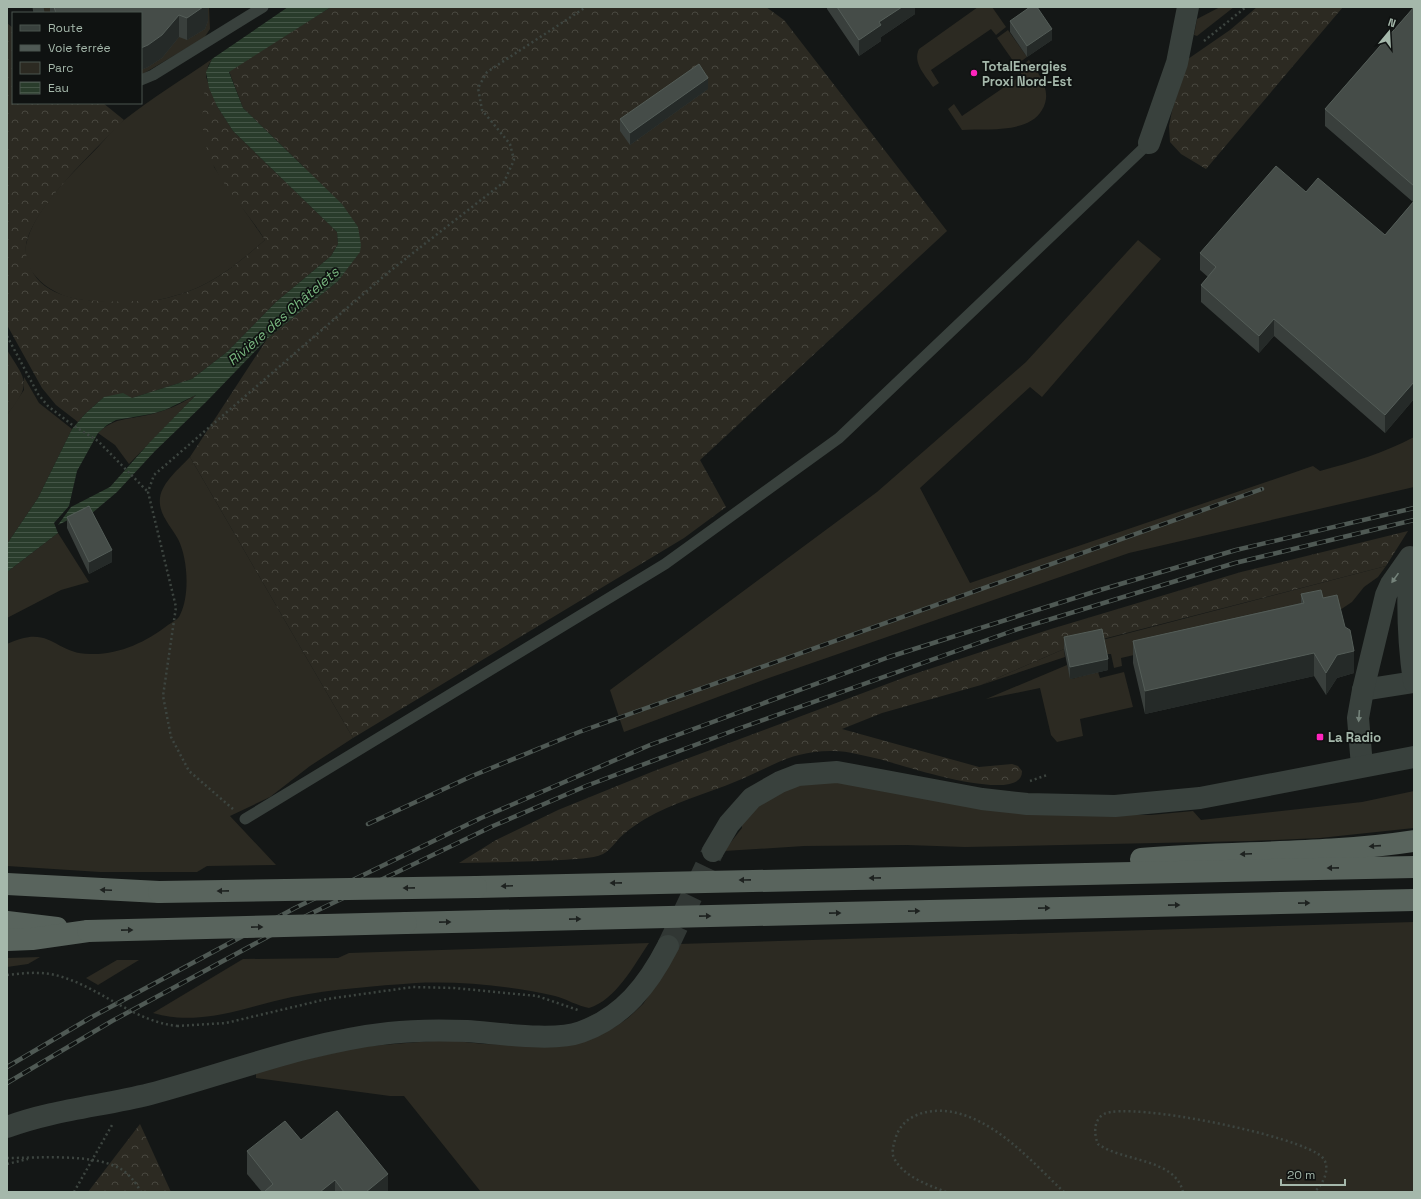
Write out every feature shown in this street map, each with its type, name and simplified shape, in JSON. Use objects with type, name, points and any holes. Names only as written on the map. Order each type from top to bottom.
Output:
[{"type":"highway","points":[[956,877],[1167,857],[1314,851],[1384,846],[1414,841]]},
{"type":"highway","points":[[7,884],[159,892],[476,887],[1414,866]]},
{"type":"highway","points":[[7,940],[32,939],[88,931],[1414,900]]},
{"type":"highway","points":[[7,922],[88,931]]},
{"type":"street","points":[[1149,143],[1177,63],[1188,7]]},
{"type":"street","points":[[1363,690],[1414,682],[1411,664],[1407,588],[1412,554]]},
{"type":"street","points":[[1362,766],[1358,718],[1363,690],[1386,595],[1391,584],[1412,554]]},
{"type":"street","points":[[713,851],[729,824],[752,798],[780,782],[798,775],[812,773],[845,773],[982,799],[1027,804],[1115,806],[1200,798],[1414,756]]},
{"type":"street","points":[[7,1127],[45,1115],[126,1099],[314,1047],[363,1037],[428,1031],[526,1036],[558,1036],[579,1033],[609,1019],[624,1008],[650,978],[668,946]]},
{"type":"lane","points":[[142,80],[263,7]]},
{"type":"lane","points":[[245,819],[665,564],[839,438],[1149,143]]},
{"type":"path","points":[[245,819],[189,771],[171,737],[162,696],[176,607],[148,492],[154,475],[390,271],[504,182],[514,160],[510,144],[482,110],[478,88],[487,72],[586,7]]},
{"type":"path","points":[[1177,63],[1246,7]]},
{"type":"path","points":[[7,336],[38,394],[48,406],[71,424],[98,441],[148,492]]},
{"type":"path","points":[[7,975],[28,973],[58,976],[75,982],[145,1018],[177,1026],[226,1023],[327,999],[413,987],[454,988],[537,996],[582,1011]]},
{"type":"path","points":[[74,1192],[126,1099]]},
{"type":"path","points":[[946,1192],[913,1177],[903,1170],[894,1158],[892,1152],[896,1136],[905,1122],[914,1116],[941,1110],[958,1113],[991,1128],[1008,1140],[1064,1192]]},
{"type":"path","points":[[1183,1192],[1181,1185],[1175,1176],[1166,1169],[1112,1152],[1098,1144],[1094,1132],[1098,1120],[1104,1114],[1114,1112],[1135,1112],[1234,1126],[1276,1136],[1323,1158],[1326,1165],[1326,1174],[1323,1182],[1314,1192]]},
{"type":"path","points":[[7,1158],[66,1158],[103,1162],[121,1169],[135,1181],[141,1192]]},
{"type":"path","points":[[7,1164],[32,1158]]},
{"type":"green space","points":[[42,7],[209,7],[210,29],[204,38],[142,74],[142,12],[44,12]]},
{"type":"green space","points":[[331,7],[766,7],[784,20],[947,231],[700,460],[726,507],[684,538],[353,738],[190,457],[267,339],[338,281],[360,251],[304,167],[243,108],[229,71]]},
{"type":"green space","points":[[978,7],[992,7],[1006,27],[996,35],[991,29],[931,70],[939,83],[933,87],[921,69],[917,59],[919,49]]},
{"type":"green space","points":[[1220,7],[1234,7],[1197,36],[1194,35],[1197,19]]},
{"type":"green space","points":[[1257,7],[1343,7],[1206,169],[1181,154],[1170,142],[1169,126],[1172,111],[1188,59],[1230,30]]},
{"type":"green space","points":[[7,23],[12,27],[12,104],[104,104],[124,120],[67,179],[40,214],[31,230],[26,245],[27,260],[31,269],[39,280],[49,289],[62,295],[92,301],[146,301],[163,299],[210,282],[265,240],[222,180],[209,155],[203,125],[206,77],[217,106],[233,131],[337,232],[338,244],[331,256],[276,302],[227,352],[192,379],[132,398],[104,397],[78,422],[56,405],[42,388],[7,325]]},
{"type":"green space","points":[[1008,30],[1027,57],[1016,65],[997,38]]},
{"type":"green space","points":[[212,59],[208,66],[206,77],[214,167],[265,240],[210,282],[175,296],[158,300],[126,302],[88,301],[60,294],[44,284],[31,271],[25,254],[30,231],[46,204],[56,191],[114,129],[157,96]]},
{"type":"green space","points":[[1029,60],[1041,78],[1046,90],[1045,103],[1036,118],[1027,123],[1006,128],[962,130],[948,109],[954,104],[962,116],[1022,75],[1018,68]]},
{"type":"green space","points":[[1138,240],[1161,259],[1042,397],[1030,387],[920,488],[970,583],[1313,466],[1320,471],[1356,461],[1391,448],[1414,437],[1414,487],[1129,553],[766,679],[624,732],[610,690],[877,492],[1026,362]]},
{"type":"green space","points":[[7,350],[19,369],[24,382],[20,396],[7,415]]},
{"type":"green space","points":[[24,377],[39,403],[72,429],[38,498],[7,544],[7,415],[24,390]]},
{"type":"green space","points":[[197,394],[129,464],[115,445],[98,433],[117,421],[144,416],[164,410]]},
{"type":"green space","points":[[190,457],[353,738],[310,766],[270,797],[230,816],[276,865],[207,866],[197,872],[100,872],[7,866],[7,644],[22,638],[43,638],[78,653],[101,654],[122,650],[141,642],[151,637],[178,618],[185,598],[186,567],[178,539],[163,515],[160,498],[164,486]]},
{"type":"green space","points":[[1408,531],[1386,566],[1064,649],[981,685],[882,713],[842,729],[979,767],[1012,764],[1018,766],[1022,771],[1017,781],[1002,785],[982,784],[957,780],[851,753],[839,751],[820,751],[795,756],[784,760],[737,781],[656,813],[632,827],[622,835],[612,847],[599,856],[523,862],[459,863],[496,840],[558,810],[654,771],[911,675],[1051,629],[1241,572]]},
{"type":"green space","points":[[58,533],[89,582],[61,590],[7,618],[7,572]]},
{"type":"green space","points":[[1386,566],[1378,577],[1364,587],[1352,602],[1340,610],[1301,617],[1121,658],[1122,666],[1114,668],[1111,654],[1105,654],[1102,640]]},
{"type":"green space","points":[[1064,649],[1065,657],[981,685]]},
{"type":"green space","points":[[1067,665],[1071,679],[1098,672],[1100,678],[1124,672],[1133,707],[1080,719],[1083,736],[1057,742],[1051,735],[1040,688],[986,699]]},
{"type":"green space","points":[[841,781],[1089,815],[1151,815],[1193,811],[1201,820],[1362,802],[1414,791],[1414,828],[1320,838],[1250,841],[965,847],[907,845],[804,846],[724,851],[742,828],[742,823],[757,804],[801,783]]},
{"type":"green space","points":[[1414,922],[1414,1192],[481,1192],[404,1096],[390,1096],[256,1078],[256,1071],[359,1047],[446,1040],[484,1044],[553,1046],[615,1027],[628,1018],[643,1004],[652,991],[678,944]]},
{"type":"green space","points":[[649,943],[624,981],[616,990],[599,1004],[589,1008],[555,996],[521,989],[486,985],[416,983],[323,992],[292,997],[206,1017],[171,1017],[153,1013],[243,959],[338,958],[349,953]]},
{"type":"green space","points":[[40,957],[28,964],[7,967],[7,958]]},
{"type":"green space","points":[[117,960],[139,960],[98,985],[86,978]]},
{"type":"green space","points":[[140,1124],[171,1192],[88,1192]]},
{"type":"water","name":"Rivière des Châtelets","points":[[288,7],[331,7],[229,72],[243,108],[342,204],[358,227],[361,245],[360,252],[338,281],[267,339],[206,402],[155,451],[117,492],[91,514],[86,511],[58,525],[71,507],[110,487],[150,442],[196,395],[165,410],[116,420],[107,425],[98,433],[77,471],[69,506],[54,523],[58,533],[7,572],[7,544],[38,498],[72,429],[85,414],[104,397],[123,393],[132,398],[192,379],[227,352],[276,302],[331,256],[338,244],[337,232],[233,131],[217,106],[209,88],[206,72],[212,59]]},
{"type":"building","points":[[54,7],[203,7],[187,18],[179,15],[162,35],[142,48],[142,12],[56,12]]},
{"type":"building","points":[[837,7],[902,7],[879,22],[881,25],[859,40]]},
{"type":"building","points":[[1030,7],[1037,7],[1052,29],[1027,46],[1010,21]]},
{"type":"building","points":[[1414,7],[1414,186],[1325,109]]},
{"type":"building","points":[[699,64],[708,78],[630,133],[620,119]]},
{"type":"building","points":[[1276,166],[1306,192],[1318,178],[1385,235],[1414,201],[1414,382],[1385,415],[1274,319],[1259,336],[1201,285],[1216,267],[1200,253]]},
{"type":"building","points":[[89,506],[112,550],[89,562],[67,517]]},
{"type":"building","points":[[1321,590],[1323,598],[1337,595],[1345,627],[1350,630],[1354,651],[1337,655],[1326,673],[1314,653],[1145,691],[1133,641],[1304,603],[1301,594]]},
{"type":"building","points":[[1102,629],[1108,659],[1070,667],[1064,637]]},
{"type":"building","points":[[337,1111],[388,1174],[366,1192],[344,1192],[335,1180],[320,1192],[264,1192],[273,1184],[247,1151],[285,1121],[301,1140]]},
{"type":"tunnel","points":[[668,946],[713,851]]},
{"type":"railway","points":[[368,824],[472,776],[579,732],[1262,489]]},
{"type":"railway","points":[[7,1067],[90,1018],[295,908],[481,818],[650,745],[889,657],[1100,590],[1236,550],[1414,508]]},
{"type":"railway","points":[[7,1083],[112,1021],[310,914],[493,826],[586,786],[735,730],[1015,630],[1235,563],[1414,520]]},
{"type":"place","name":"TotalEnergies Proxi Nord-Est","points":[[974,73]]},
{"type":"place","name":"La Radio","points":[[1320,737]]}]
